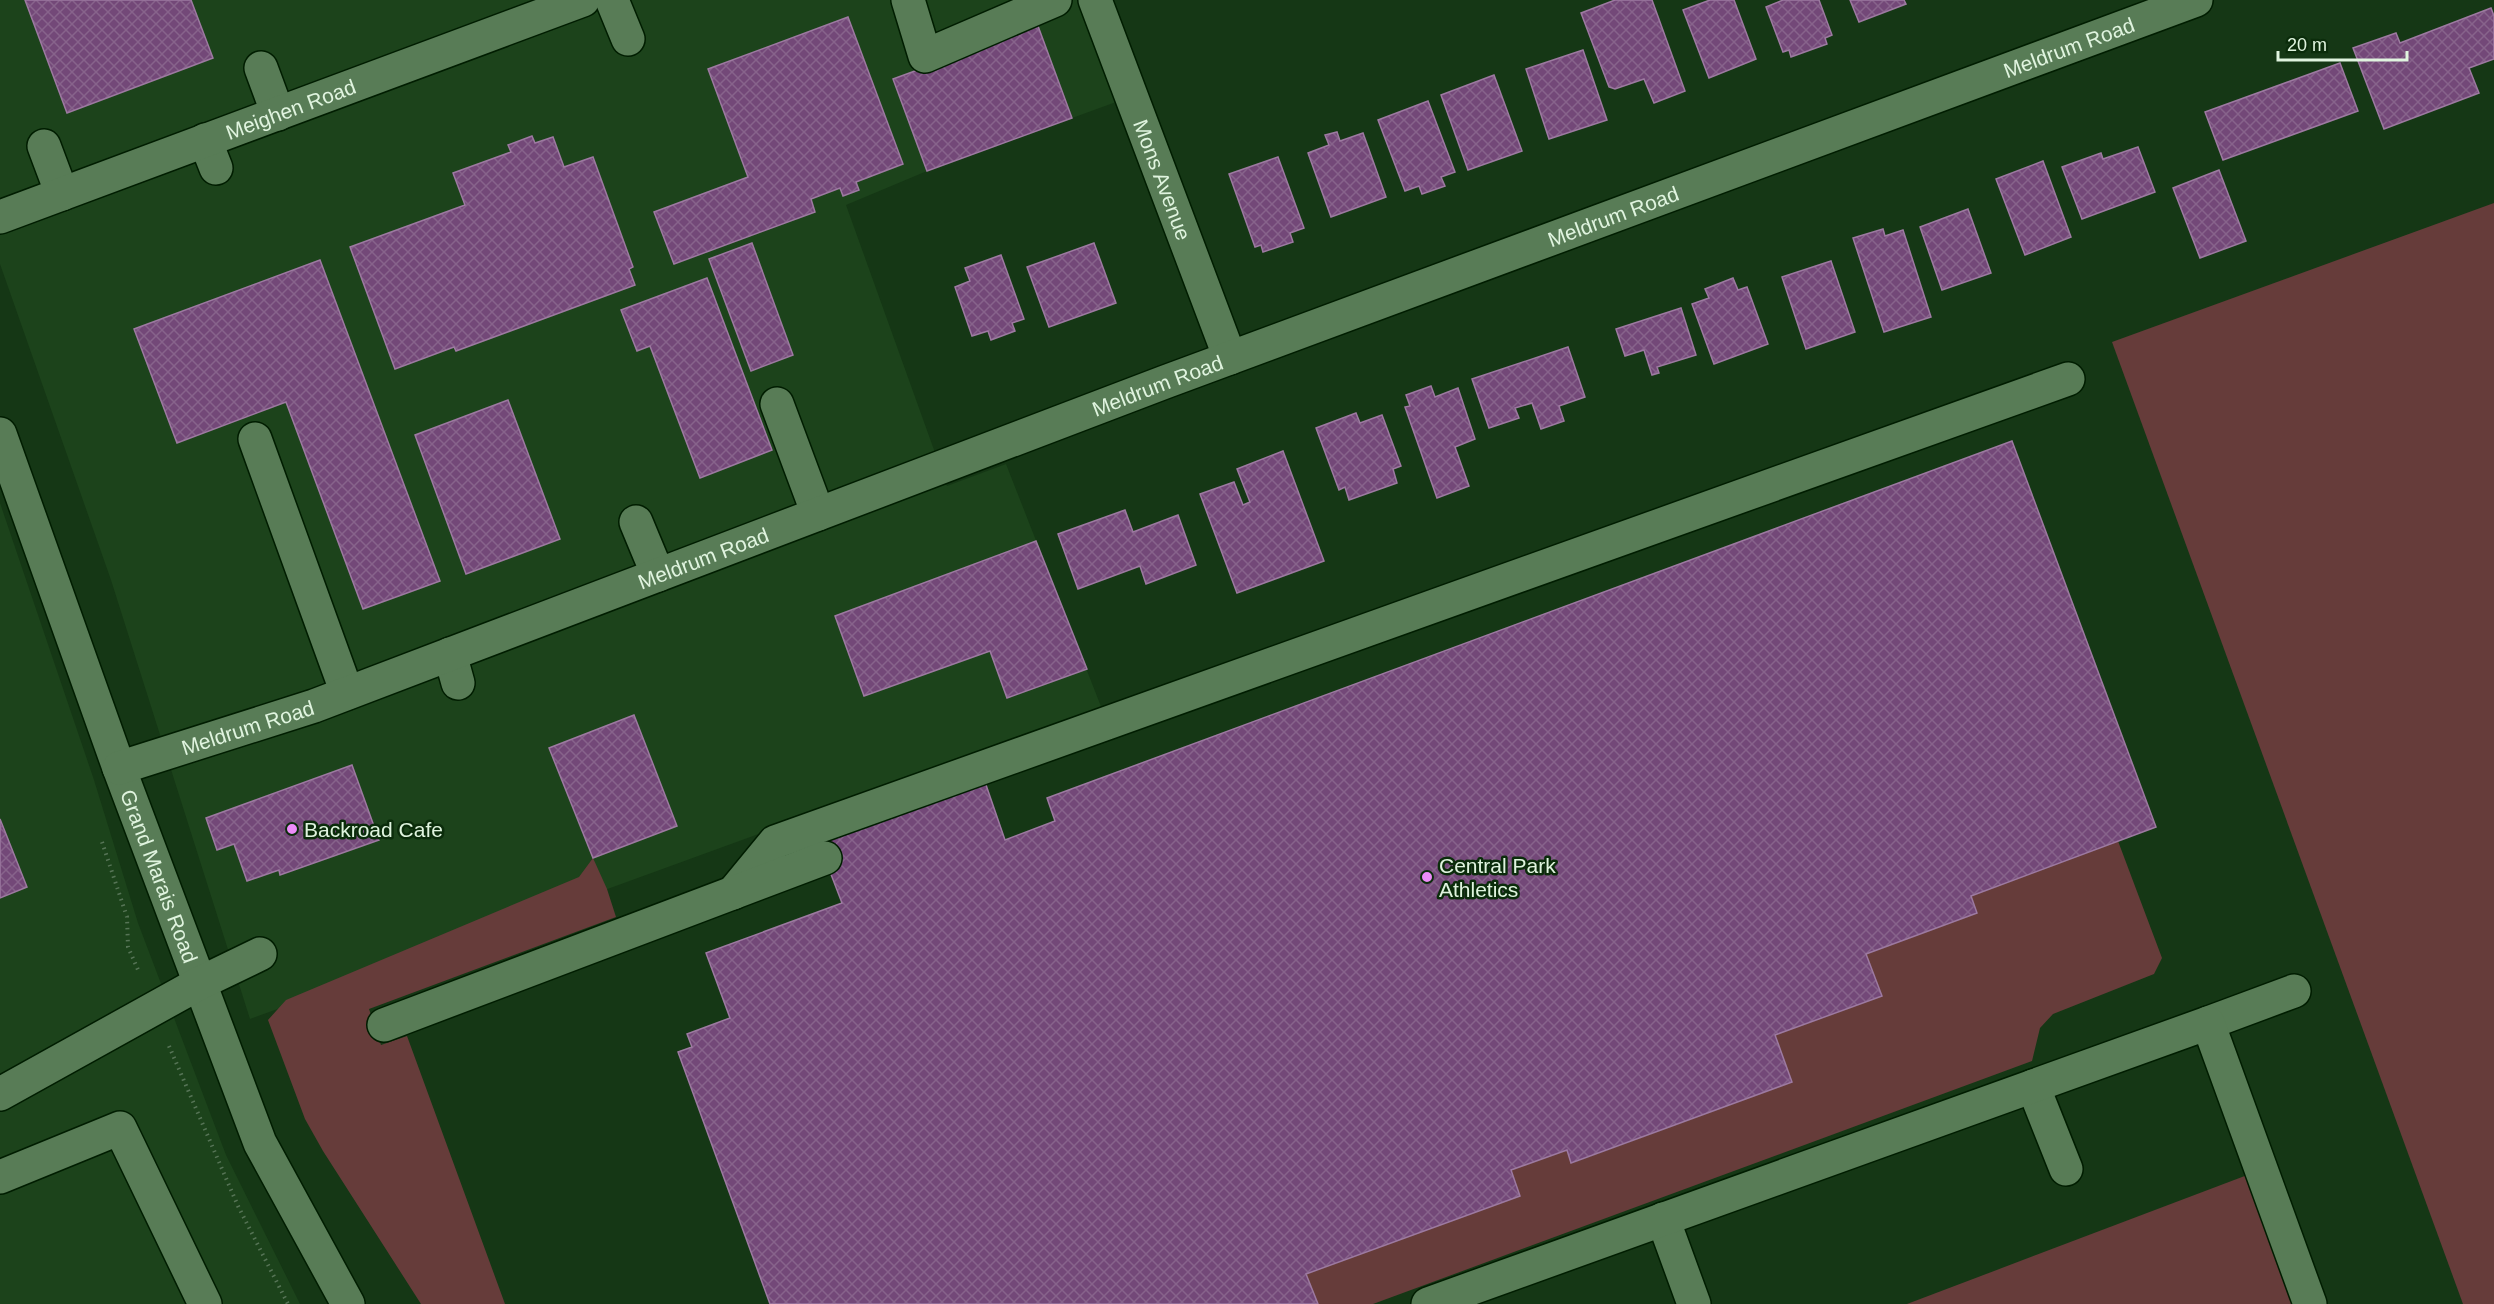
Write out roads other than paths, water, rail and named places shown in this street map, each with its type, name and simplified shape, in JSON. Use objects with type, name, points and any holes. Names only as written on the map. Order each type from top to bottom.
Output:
[{"type":"street","name":"Meighen Road","points":[[0,217],[62,194],[210,154],[278,114],[583,0]]},
{"type":"street","points":[[612,0],[628,39]]},
{"type":"street","points":[[908,0],[925,56],[1055,0]]},
{"type":"street","name":"Mons Avenue","points":[[1095,0],[1230,358]]},
{"type":"street","name":"Meldrum Road","points":[[119,768],[347,693],[387,691],[454,668],[658,575],[1230,358],[2196,0]]},
{"type":"street","points":[[261,68],[278,114]]},
{"type":"street","points":[[44,146],[62,194]]},
{"type":"street","points":[[733,893],[775,842],[2068,379]]},
{"type":"street","points":[[777,405],[818,514]]},
{"type":"street","name":"Grand Marais Road","points":[[0,434],[119,768],[260,1143],[348,1304]]},
{"type":"street","points":[[255,439],[347,693]]},
{"type":"street","points":[[636,522],[658,575]]},
{"type":"street","points":[[384,1025],[825,858]]},
{"type":"street","points":[[0,1094],[200,983],[260,954]]},
{"type":"street","points":[[1428,1304],[2294,991]]},
{"type":"street","points":[[2208,1023],[2310,1304]]},
{"type":"street","points":[[2033,1086],[2066,1169]]},
{"type":"street","points":[[0,1177],[120,1128],[205,1304]]},
{"type":"street","points":[[1663,1219],[1694,1304]]},
{"type":"place","name":"Backroad Cafe","points":[[292,829]]},
{"type":"place","name":"Central Park Athletics","points":[[1427,877]]}]
